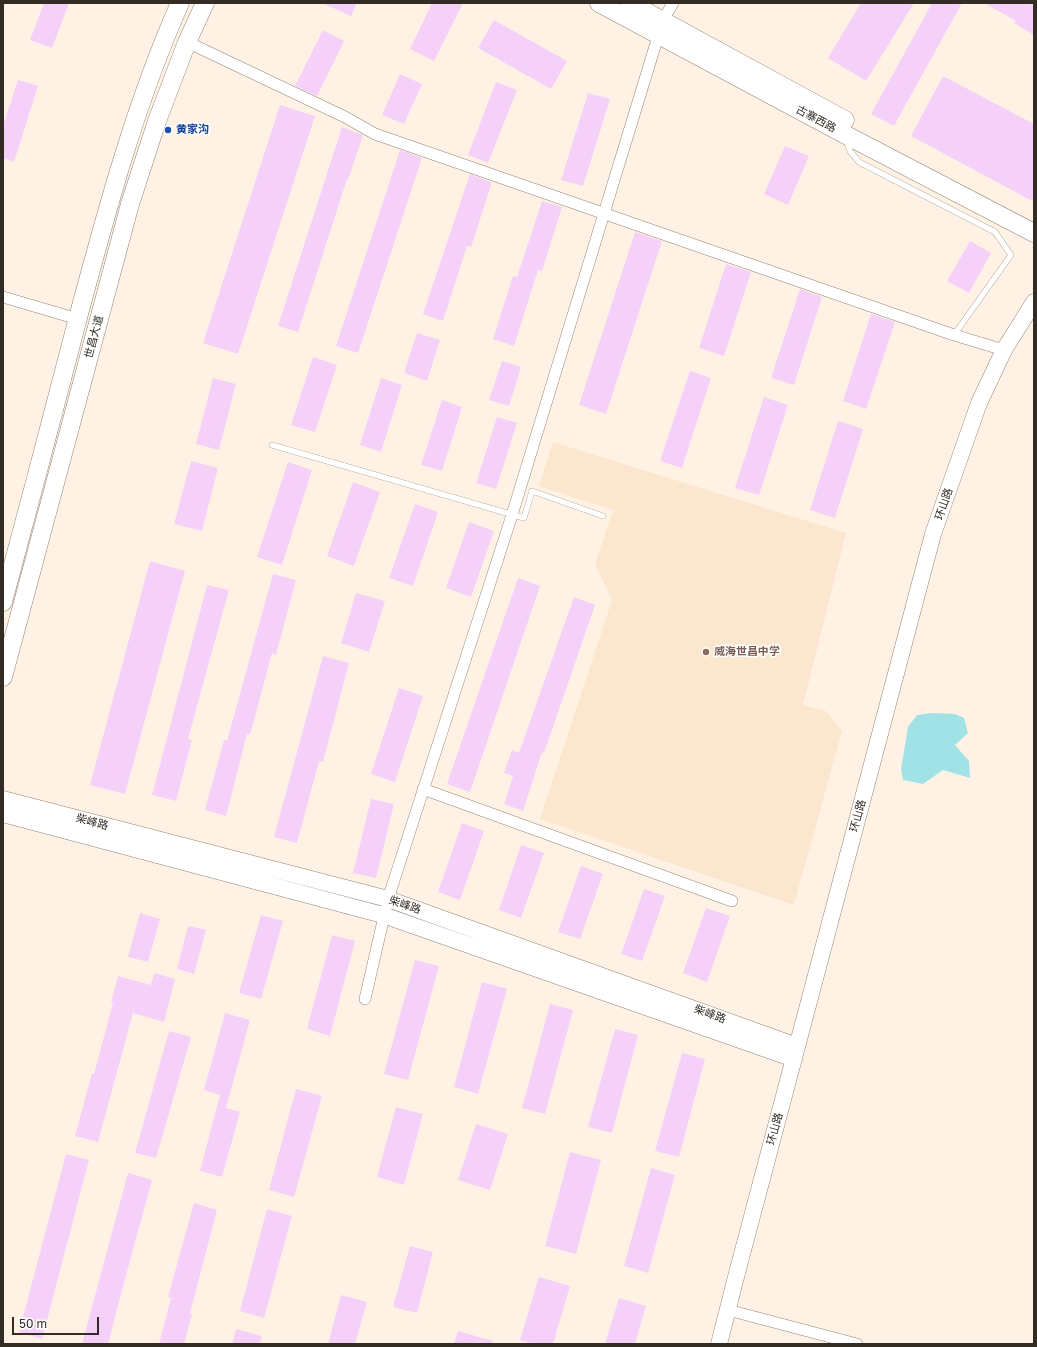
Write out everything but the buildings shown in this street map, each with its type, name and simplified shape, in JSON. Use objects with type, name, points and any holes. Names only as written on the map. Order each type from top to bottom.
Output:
[{"type":"main road","name":"世昌大道","points":[[3,602],[111,196],[137,113],[166,33],[180,3]]},
{"type":"main road","name":"世昌大道","points":[[3,677],[130,204],[156,121],[205,3]]},
{"type":"main road","name":"古寨西路","points":[[599,3],[661,28],[851,124],[1034,222]]},
{"type":"main road","name":"古寨西路","points":[[630,3],[661,28],[847,132],[1034,233]]},
{"type":"street","points":[[365,999],[388,899],[512,515],[603,213],[661,28],[673,3]]},
{"type":"street","points":[[188,42],[346,118],[374,134],[954,335],[1004,350]]},
{"type":"street","points":[[3,297],[78,319]]},
{"type":"street","name":"环山路","points":[[719,1344],[933,534],[978,403],[1004,350],[1034,302]]},
{"type":"street","points":[[423,789],[732,901]]},
{"type":"street","name":"柴峰路","points":[[3,799],[388,899],[796,1052]]},
{"type":"street","name":"柴峰路","points":[[3,814],[384,915],[796,1052]]},
{"type":"street","points":[[728,1310],[857,1344]]},
{"type":"lane","points":[[847,132],[850,151],[860,162],[995,232],[1011,255],[954,335]]},
{"type":"lane","points":[[272,445],[524,518],[532,492],[604,516]]},
{"type":"shaded area","name":"威海世昌中学","points":[[553,442],[846,533],[803,705],[826,711],[842,731],[794,905],[540,819],[612,600],[595,564],[613,510],[539,486]]},
{"type":"water","points":[[932,713],[955,714],[964,718],[968,733],[955,745],[969,761],[970,778],[943,770],[923,784],[903,780],[901,769],[908,727],[917,715]]},
{"type":"place","name":"黄家沟","points":[[168,130]]},
{"type":"place","name":"威海世昌中学","points":[[706,652]]}]
